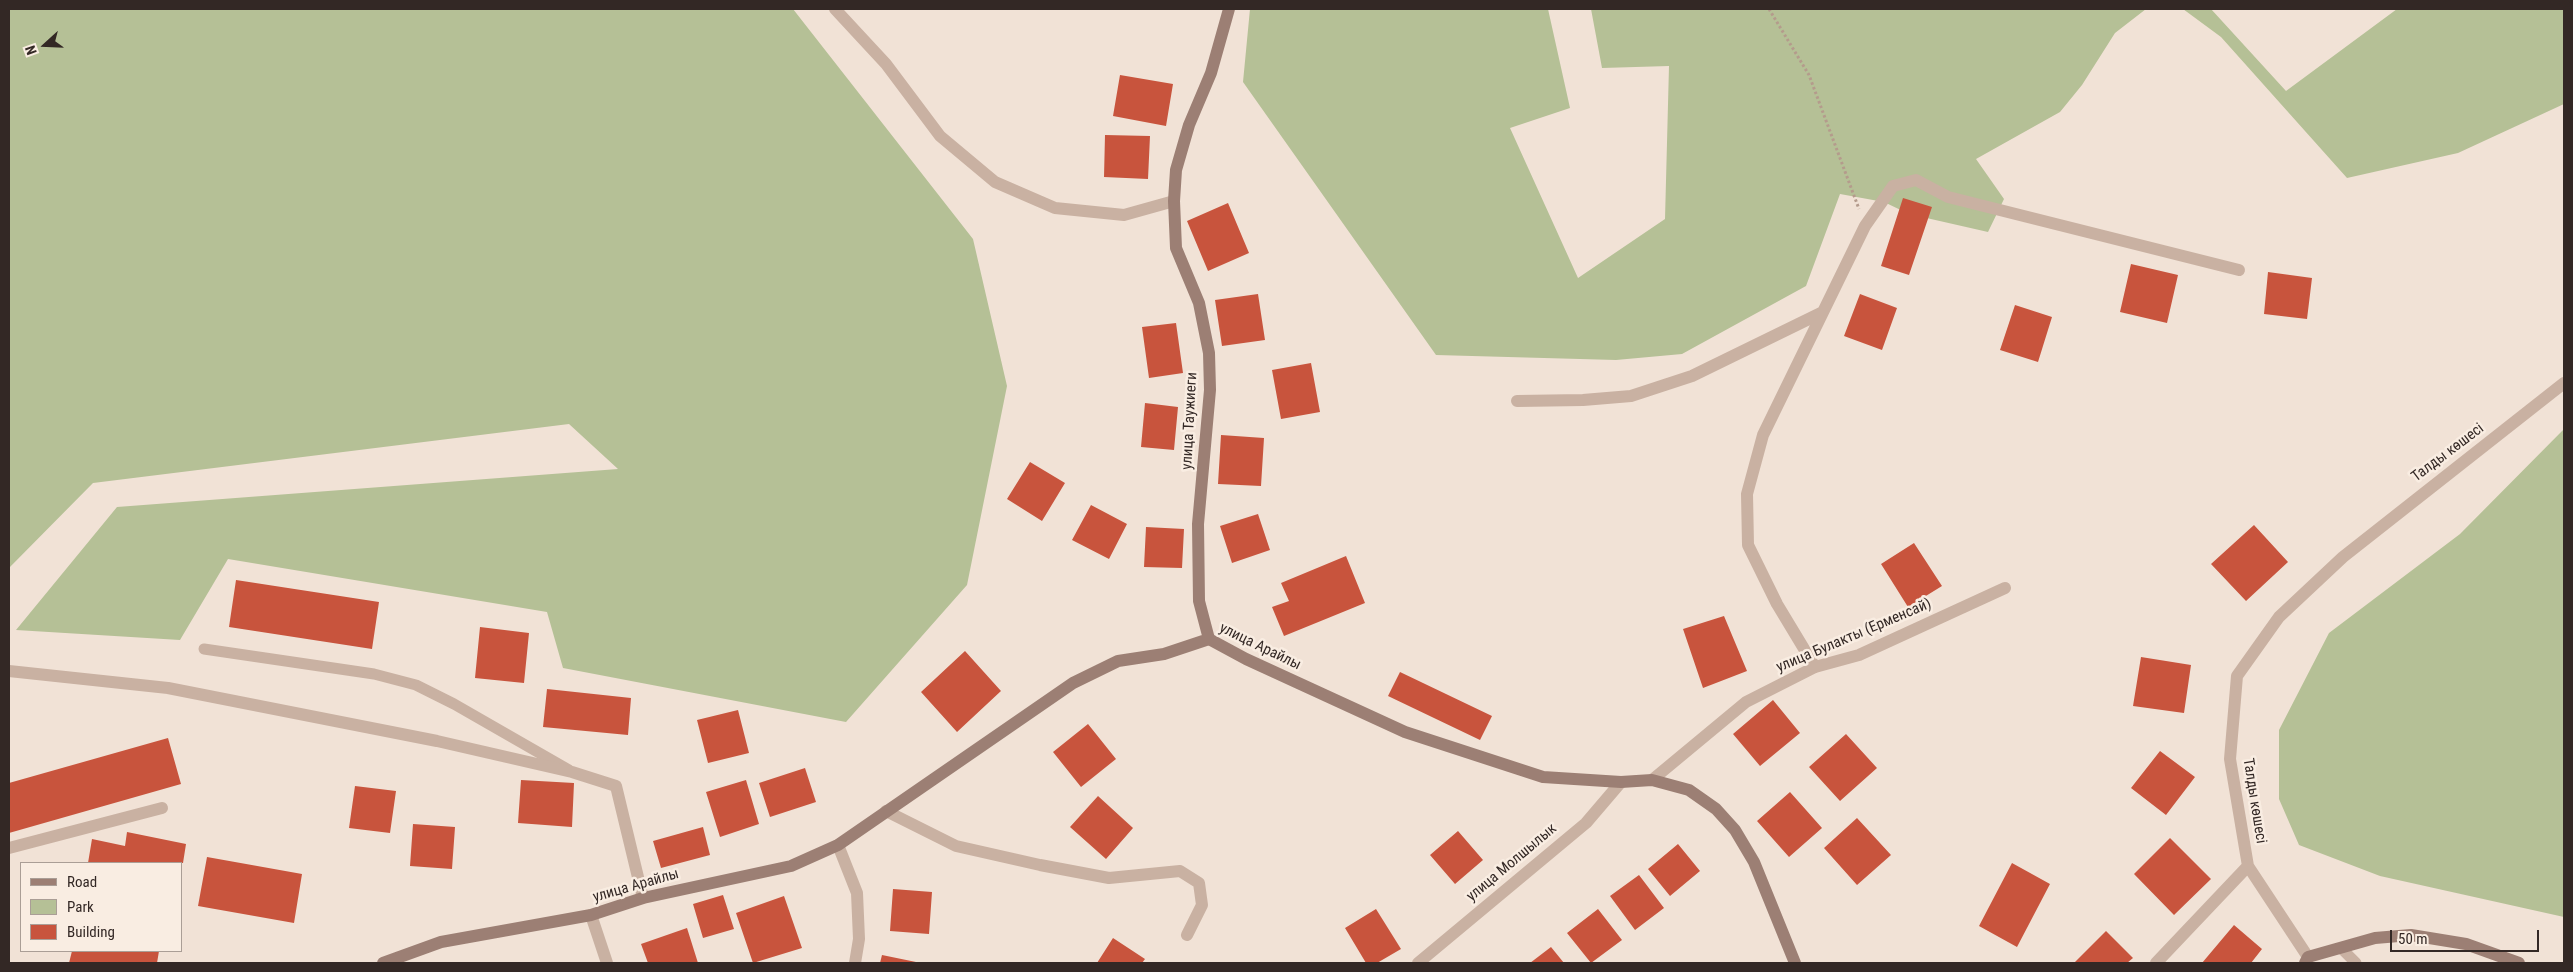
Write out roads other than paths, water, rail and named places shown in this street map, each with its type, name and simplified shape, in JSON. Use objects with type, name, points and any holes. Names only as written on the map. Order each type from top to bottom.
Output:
[{"type":"street","points":[[835,9],[886,64],[940,136],[995,182],[1055,208],[1124,215],[1174,201]]},
{"type":"street","name":"улица Таужиеги","points":[[1209,639],[1200,601],[1198,524],[1210,390],[1209,353],[1199,303],[1176,248],[1174,201],[1178,161],[1189,125],[1211,73],[1229,9]]},
{"type":"street","points":[[1815,667],[1777,604],[1748,545],[1747,494],[1763,434],[1865,226],[1893,186],[1916,180],[1948,197],[2239,270]]},
{"type":"street","points":[[1517,401],[1583,400],[1632,396],[1692,376],[1821,313]]},
{"type":"street","name":"Талды көшесі","points":[[2519,963],[2466,944],[2410,935],[2375,938],[2307,960],[2248,866],[2230,759],[2237,676],[2279,617],[2342,557],[2564,384]]},
{"type":"street","name":"улица Булакты (Ерменсай)","points":[[1652,780],[1746,702],[1815,667],[1859,655],[2005,588]]},
{"type":"street","name":"улица Арайлы","points":[[383,963],[441,942],[592,915],[643,898],[791,866],[838,845],[1073,683],[1118,661],[1164,654],[1209,639],[1246,659],[1405,732],[1543,777],[1621,782],[1652,780],[1689,790],[1716,809],[1735,830],[1754,862],[1795,963]]},
{"type":"street","points":[[9,671],[168,688],[437,741],[572,772],[616,786],[643,898]]},
{"type":"street","name":"улица Молшылык","points":[[1418,963],[1586,823],[1621,782]]},
{"type":"street","points":[[9,848],[162,808]]},
{"type":"street","points":[[886,811],[956,846],[1040,865],[1109,878],[1180,871],[1199,883],[1202,905],[1187,935]]},
{"type":"street","points":[[838,845],[857,893],[859,939],[855,963]]},
{"type":"street","points":[[2156,963],[2248,866]]},
{"type":"street","points":[[592,915],[607,963]]},
{"type":"lane","points":[[204,649],[374,674],[416,685],[488,722],[572,772]]},
{"type":"lane","points":[[2342,949],[2356,963]]}]
